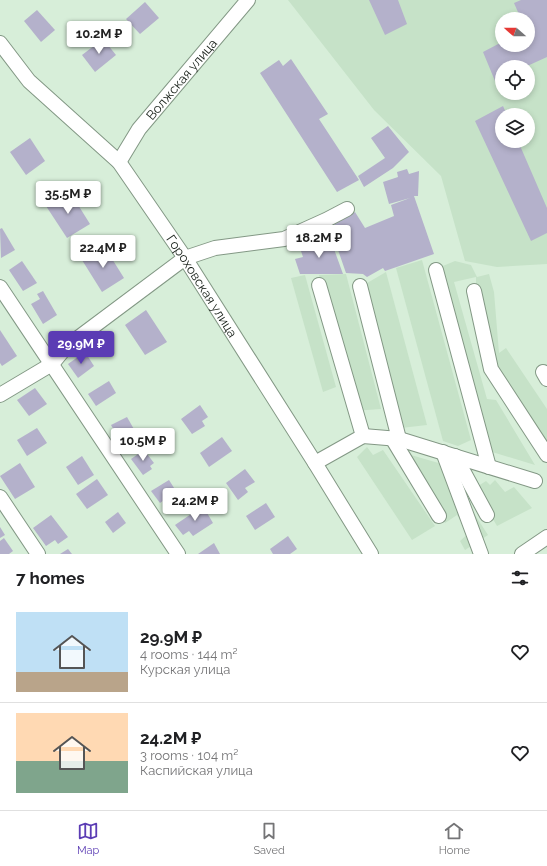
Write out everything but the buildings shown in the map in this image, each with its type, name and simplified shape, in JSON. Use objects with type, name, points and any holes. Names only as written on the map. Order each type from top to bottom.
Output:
[{"type":"street","name":"Волжская улица","points":[[119,162],[139,129],[248,0]]},
{"type":"street","name":"Гороховская улица","points":[[0,43],[29,80],[119,162],[185,258],[371,554]]},
{"type":"street","points":[[0,395],[52,364],[66,347],[185,258],[214,248],[284,239],[326,220],[347,208]]},
{"type":"street","points":[[436,270],[489,467]]},
{"type":"street","points":[[319,285],[363,436]]},
{"type":"street","points":[[360,286],[395,439],[439,516]]},
{"type":"street","points":[[0,287],[178,554]]},
{"type":"street","points":[[474,291],[491,369],[547,455]]},
{"type":"street","points":[[315,463],[363,436],[395,439],[535,481]]},
{"type":"street","points":[[449,454],[487,515]]},
{"type":"street","points":[[449,454],[482,554]]},
{"type":"street","points":[[0,497],[38,554]]},
{"type":"street","points":[[522,554],[547,537]]},
{"type":"shaded area","points":[[288,0],[547,0],[547,264],[497,267],[465,261],[441,176],[374,110]]},
{"type":"shaded area","points":[[422,260],[471,440],[458,446],[443,441],[396,268]]},
{"type":"shaded area","points":[[455,261],[471,265],[477,277],[489,274],[494,292],[499,353],[506,348],[547,409],[547,452],[492,367],[476,297],[476,277],[454,282],[487,399],[496,400],[535,465],[489,451],[438,268]]},
{"type":"shaded area","points":[[386,272],[427,425],[401,428],[362,286]]},
{"type":"shaded area","points":[[346,274],[381,409],[353,411],[319,275]]},
{"type":"shaded area","points":[[305,275],[336,387],[323,392],[291,278]]},
{"type":"shaded area","points":[[367,447],[373,455],[383,450],[435,526],[412,540],[357,457]]},
{"type":"shaded area","points":[[404,453],[442,464],[488,535],[465,550],[460,541],[470,532],[457,515],[445,523]]},
{"type":"shaded area","points":[[495,480],[505,492],[514,487],[532,508],[497,526],[475,488],[486,481],[490,485]]}]
